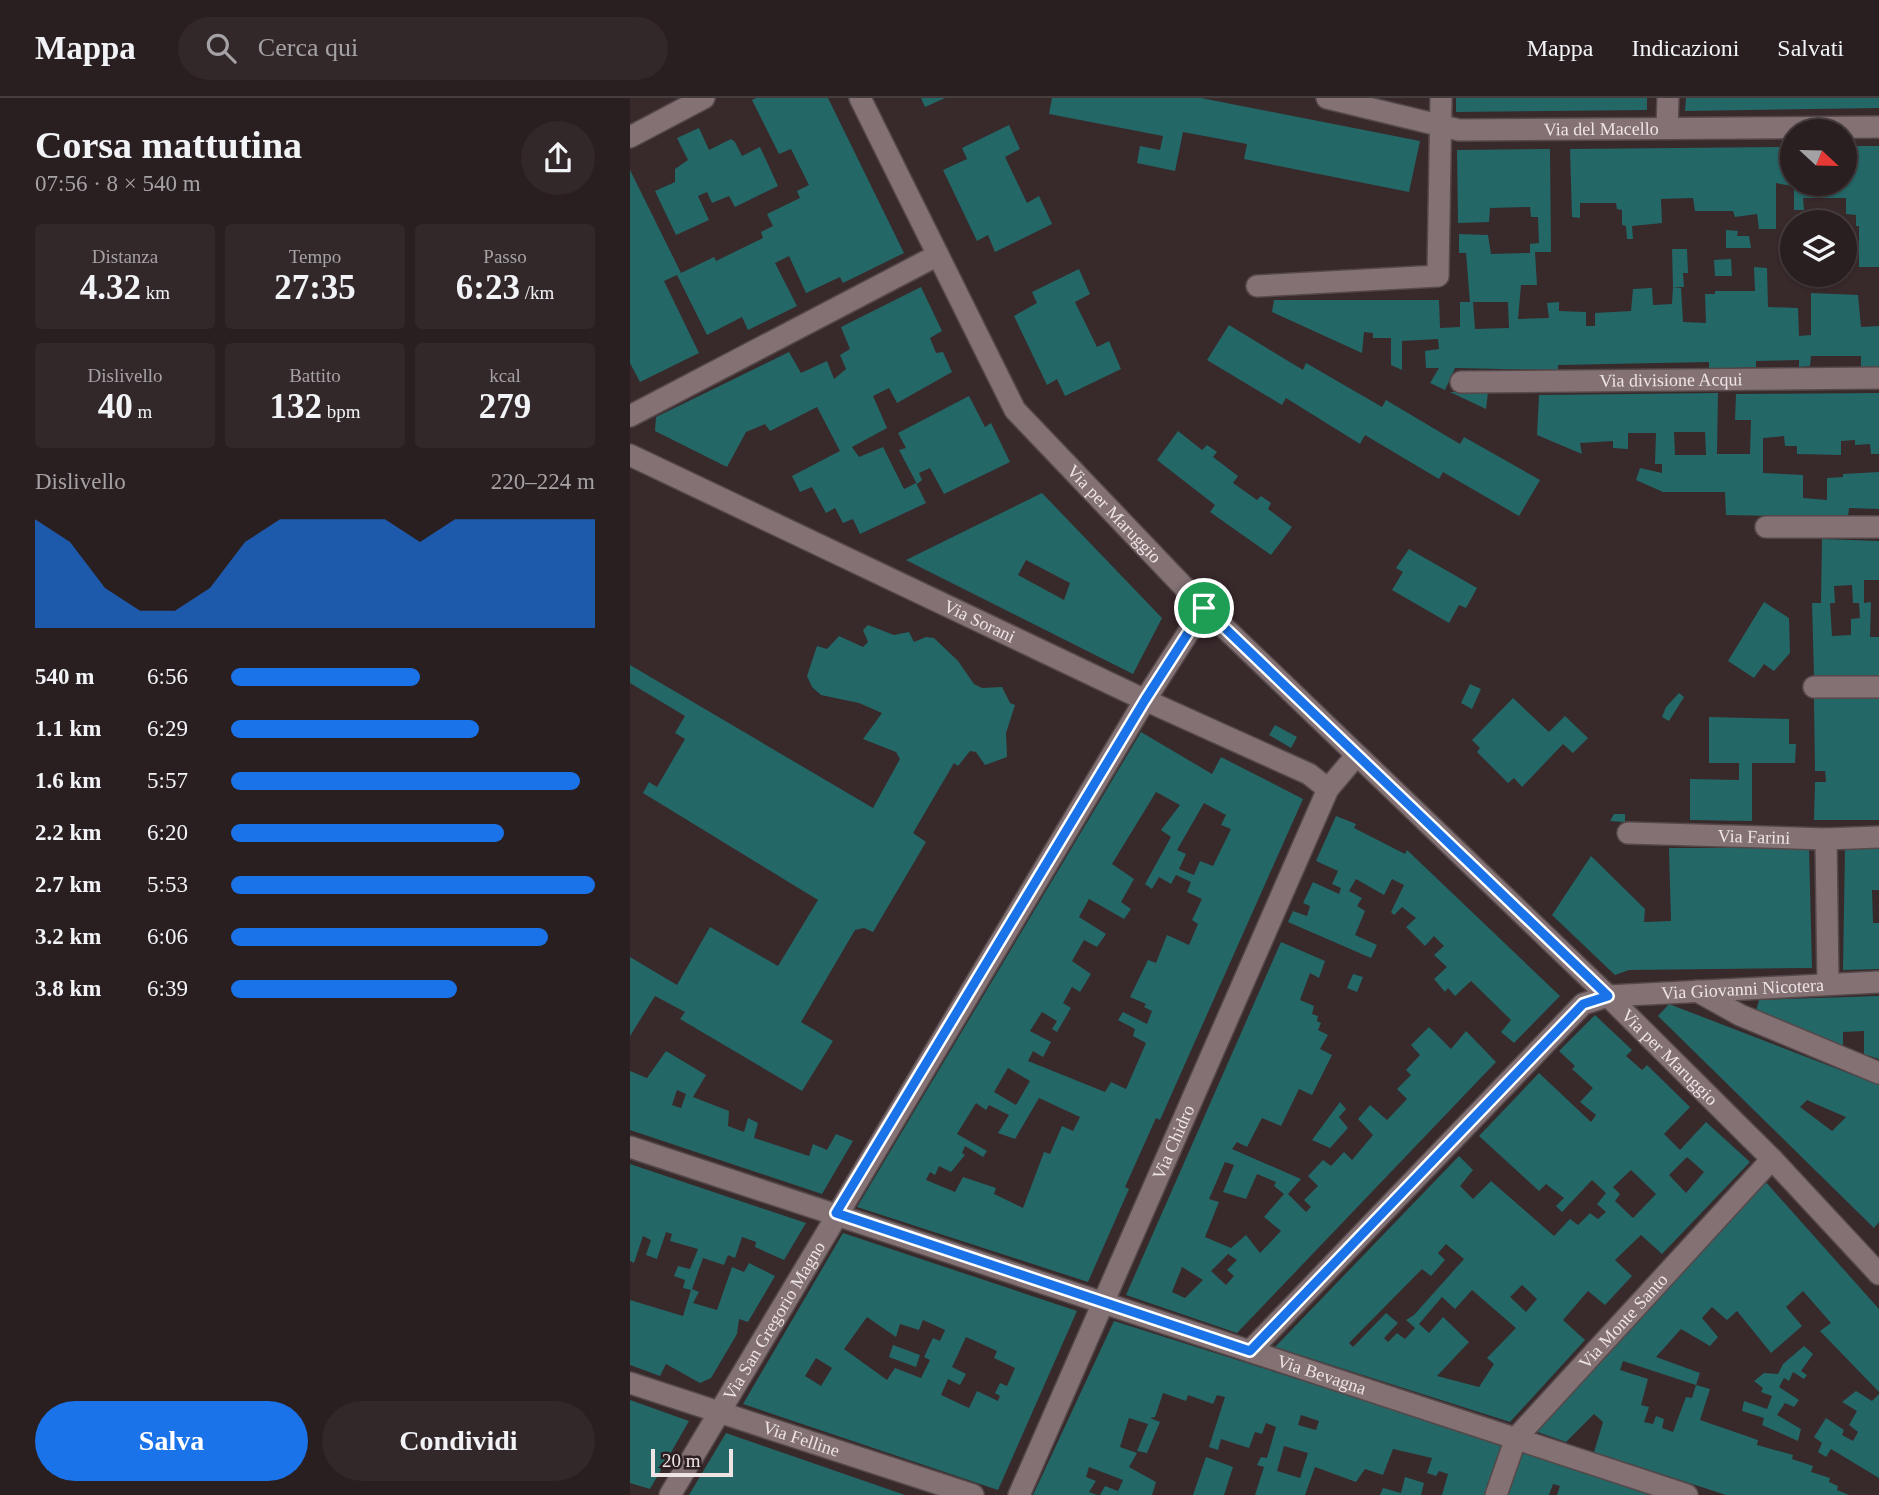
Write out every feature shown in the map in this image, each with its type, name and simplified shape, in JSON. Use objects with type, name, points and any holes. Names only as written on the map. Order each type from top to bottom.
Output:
[{"type":"street","points":[[630,136],[704,98]]},
{"type":"street","name":"Via per Maruggio","points":[[860,98],[1015,410],[1204,608],[1608,996],[1772,1159],[1879,1274]]},
{"type":"street","name":"Via del Macello","points":[[1327,98],[1459,130],[1879,127]]},
{"type":"street","points":[[1257,286],[1437,276],[1443,127],[1441,98]]},
{"type":"street","points":[[1667,128],[1668,98]]},
{"type":"street","points":[[630,416],[938,255]]},
{"type":"street","name":"Via divisione Acqui","points":[[1461,382],[1879,378]]},
{"type":"street","name":"Via Sorani","points":[[630,455],[1145,700],[1309,774],[1328,789]]},
{"type":"street","points":[[1766,527],[1879,527]]},
{"type":"street","name":"Via San Gregorio Magno","points":[[670,1495],[836,1213],[1145,700],[1204,608]]},
{"type":"street","points":[[1814,687],[1879,687]]},
{"type":"street","name":"Via Chidro","points":[[1019,1495],[1328,789],[1356,755]]},
{"type":"street","name":"Via Farini","points":[[1628,833],[1826,839],[1879,837]]},
{"type":"street","points":[[1826,839],[1828,983]]},
{"type":"street","name":"Via Giovanni Nicotera","points":[[1608,996],[1879,982]]},
{"type":"street","points":[[1698,991],[1740,1015],[1879,1073]]},
{"type":"street","points":[[1250,1351],[1583,1004],[1608,996]]},
{"type":"street","name":"Via Bevagna","points":[[630,1147],[1687,1495]]},
{"type":"street","name":"Via Monte Santo","points":[[1496,1495],[1516,1438],[1772,1159]]},
{"type":"street","name":"Via Felline","points":[[630,1383],[973,1495]]},
{"type":"building","points":[[828,98],[904,253],[843,283],[840,277],[806,293],[789,256],[775,263],[797,306],[748,330],[742,317],[707,335],[677,275],[664,281],[699,353],[640,382],[630,363],[630,170],[681,273],[714,257],[716,261],[763,238],[761,232],[773,226],[767,214],[800,198],[797,191],[809,185],[791,149],[779,154],[752,100]]},
{"type":"building","points":[[921,98],[945,98],[925,107]]},
{"type":"building","points":[[1052,98],[1201,98],[1420,141],[1409,192],[1244,159],[1247,144],[1183,132],[1175,171],[1137,163],[1140,146],[1160,150],[1163,136],[1049,114]]},
{"type":"building","points":[[1456,98],[1647,98],[1647,110],[1456,112]]},
{"type":"building","points":[[1686,98],[1879,98],[1879,108],[1685,111]]},
{"type":"building","points":[[1009,125],[1020,149],[1005,157],[1027,203],[1039,196],[1052,224],[995,252],[988,235],[977,241],[943,170],[967,159],[962,148]]},
{"type":"building","points":[[699,128],[709,150],[731,139],[742,156],[760,147],[778,186],[735,207],[729,196],[712,203],[707,192],[698,196],[709,220],[676,235],[655,191],[675,182],[675,169],[688,160],[677,138]]},
{"type":"building","points":[[1857,146],[1879,146],[1879,267],[1859,267],[1857,210],[1846,210],[1846,198],[1803,198],[1804,210],[1794,210],[1794,196],[1857,196]]},
{"type":"building","points":[[1780,147],[1780,184],[1776,183],[1776,229],[1759,229],[1757,214],[1735,217],[1733,211],[1695,211],[1693,198],[1661,199],[1662,223],[1632,226],[1633,239],[1627,239],[1626,226],[1622,225],[1622,210],[1617,209],[1616,203],[1580,203],[1580,218],[1572,217],[1570,149]]},
{"type":"building","points":[[1550,149],[1551,252],[1535,252],[1537,285],[1521,285],[1518,319],[1549,318],[1547,303],[1559,302],[1559,311],[1586,312],[1586,326],[1595,326],[1595,313],[1631,311],[1633,289],[1652,288],[1653,305],[1672,304],[1673,287],[1681,288],[1683,322],[1706,323],[1705,294],[1715,294],[1715,291],[1755,291],[1754,267],[1767,268],[1768,307],[1798,308],[1799,336],[1811,335],[1811,293],[1858,295],[1861,327],[1879,326],[1879,367],[1861,368],[1861,356],[1811,356],[1810,366],[1799,367],[1799,360],[1756,361],[1756,367],[1709,369],[1709,362],[1558,365],[1558,370],[1455,368],[1445,390],[1430,383],[1439,368],[1426,368],[1425,351],[1439,349],[1438,339],[1402,341],[1402,370],[1391,365],[1391,338],[1373,338],[1373,333],[1364,332],[1362,353],[1272,312],[1274,300],[1439,300],[1440,328],[1460,327],[1460,302],[1470,302],[1466,253],[1459,253],[1459,234],[1488,235],[1491,254],[1530,253],[1530,244],[1539,243],[1538,217],[1531,217],[1530,207],[1490,208],[1489,222],[1458,223],[1457,150]],"holes":[[[1473,302],[1508,302],[1509,328],[1475,329]]]},
{"type":"building","points":[[1726,230],[1738,231],[1737,236],[1749,236],[1751,248],[1726,248]]},
{"type":"building","points":[[1672,249],[1687,249],[1688,273],[1683,273],[1684,287],[1673,287]]},
{"type":"building","points":[[1731,259],[1732,276],[1715,276],[1714,260]]},
{"type":"building","points":[[1079,269],[1090,294],[1075,302],[1097,347],[1109,341],[1121,369],[1065,396],[1057,379],[1047,385],[1014,316],[1037,303],[1032,292]]},
{"type":"building","points":[[921,287],[942,331],[930,338],[936,353],[943,352],[952,372],[897,403],[889,388],[873,396],[887,428],[852,447],[859,457],[883,447],[904,489],[916,483],[926,503],[860,534],[853,519],[843,523],[835,508],[826,513],[812,487],[800,492],[792,476],[840,451],[817,407],[770,431],[765,424],[746,432],[727,467],[655,431],[656,417],[789,352],[801,373],[827,361],[834,379],[846,369],[840,355],[850,349],[841,327]]},
{"type":"building","points":[[1229,325],[1303,370],[1306,363],[1382,407],[1386,400],[1460,444],[1464,437],[1540,480],[1519,516],[1443,472],[1439,479],[1365,435],[1360,444],[1286,398],[1282,405],[1207,360]]},
{"type":"building","points":[[1450,392],[1488,392],[1486,409]]},
{"type":"building","points":[[1718,393],[1717,454],[1750,454],[1751,420],[1735,420],[1736,394],[1879,393],[1879,454],[1871,454],[1870,444],[1855,445],[1855,440],[1841,441],[1841,455],[1797,454],[1797,446],[1785,446],[1784,436],[1763,438],[1763,473],[1803,475],[1803,498],[1827,500],[1827,478],[1843,477],[1843,474],[1879,472],[1879,509],[1849,508],[1848,517],[1726,515],[1725,492],[1663,492],[1636,480],[1640,468],[1662,473],[1662,464],[1655,464],[1656,433],[1628,433],[1628,449],[1613,448],[1613,441],[1580,443],[1582,454],[1537,435],[1539,395]],"holes":[[[1674,432],[1705,432],[1706,455],[1675,455]]]},
{"type":"building","points":[[969,396],[985,427],[991,423],[1010,462],[944,494],[930,468],[919,473],[922,480],[917,484],[899,450],[906,448],[898,433]]},
{"type":"building","points":[[1178,431],[1202,450],[1207,445],[1217,452],[1213,457],[1238,476],[1233,483],[1257,500],[1261,496],[1271,503],[1268,509],[1292,527],[1271,555],[1210,512],[1215,505],[1157,460]]},
{"type":"building","points":[[1042,493],[1162,618],[1133,674],[906,560]],"holes":[[[1026,560],[1070,583],[1064,600],[1018,575]]]},
{"type":"building","points":[[1822,539],[1879,541],[1879,580],[1864,580],[1864,603],[1871,602],[1870,637],[1879,637],[1879,675],[1814,676],[1812,603],[1821,603]],"holes":[[[1852,585],[1853,603],[1859,603],[1860,618],[1851,619],[1851,635],[1832,636],[1830,603],[1835,603],[1834,586]]]},
{"type":"building","points":[[1409,549],[1477,588],[1466,608],[1459,605],[1449,623],[1392,590],[1403,572],[1396,568]]},
{"type":"building","points":[[1764,602],[1789,618],[1790,653],[1774,671],[1764,664],[1754,678],[1728,661]]},
{"type":"building","points":[[868,625],[894,635],[909,632],[914,642],[926,637],[934,638],[958,661],[974,684],[982,688],[1002,687],[1010,703],[1015,705],[1006,733],[1007,757],[985,765],[976,752],[970,751],[958,766],[954,763],[913,833],[926,842],[873,932],[864,928],[855,930],[801,1022],[833,1041],[802,1091],[680,1019],[685,1012],[655,996],[630,1036],[630,957],[677,985],[710,927],[778,966],[818,900],[643,793],[649,782],[657,787],[685,739],[675,733],[685,716],[630,683],[630,665],[873,808],[900,759],[896,752],[863,739],[882,713],[859,703],[821,695],[812,687],[807,676],[817,646],[827,649],[839,636],[863,647],[868,642],[863,630]]},
{"type":"building","points":[[1470,684],[1481,689],[1472,709],[1461,703]]},
{"type":"building","points":[[1679,693],[1684,697],[1669,721],[1662,717],[1666,707]]},
{"type":"building","points":[[1513,698],[1549,732],[1565,716],[1588,738],[1573,753],[1563,744],[1522,787],[1514,778],[1508,783],[1477,752],[1480,748],[1472,740]]},
{"type":"building","points":[[1879,698],[1879,820],[1814,820],[1815,782],[1826,782],[1825,771],[1815,771],[1814,699]]},
{"type":"building","points":[[1709,717],[1789,719],[1789,744],[1796,744],[1795,763],[1752,763],[1752,821],[1690,820],[1690,779],[1739,780],[1739,763],[1709,763]]},
{"type":"building","points":[[1275,725],[1297,737],[1291,748],[1269,735]]},
{"type":"building","points":[[1141,732],[1212,774],[1221,757],[1303,799],[1160,1120],[1156,1118],[1125,1187],[1129,1189],[1088,1282],[857,1207]],"holes":[[[1156,792],[1180,805],[1161,830],[1171,837],[1145,884],[1152,889],[1159,877],[1171,884],[1176,875],[1191,882],[1187,892],[1202,899],[1192,920],[1198,924],[1189,945],[1167,935],[1156,963],[1148,960],[1130,997],[1146,1004],[1144,1007],[1152,1011],[1147,1024],[1123,1012],[1118,1020],[1135,1029],[1133,1036],[1146,1043],[1126,1089],[1111,1082],[1105,1092],[1028,1061],[1033,1051],[1043,1057],[1051,1042],[1030,1031],[1042,1012],[1057,1021],[1052,1029],[1057,1032],[1071,1008],[1063,1003],[1072,987],[1080,992],[1091,974],[1072,961],[1084,940],[1097,947],[1106,934],[1079,917],[1089,899],[1124,919],[1131,909],[1121,902],[1134,879],[1112,864]],[[1204,803],[1226,815],[1221,825],[1231,829],[1213,866],[1200,861],[1194,875],[1179,869],[1186,854],[1177,850]],[[1008,1068],[1030,1081],[1016,1105],[994,1092]],[[1039,1098],[1080,1117],[1073,1131],[1062,1126],[1050,1154],[1044,1152],[1023,1208],[994,1194],[996,1188],[963,1177],[955,1192],[926,1180],[930,1172],[935,1175],[939,1166],[951,1172],[965,1155],[962,1153],[965,1146],[983,1157],[987,1151],[957,1134],[976,1103],[986,1110],[989,1105],[1009,1115],[998,1133],[1015,1139]]]},
{"type":"building","points":[[1614,814],[1625,814],[1625,822],[1610,821]]},
{"type":"building","points":[[1336,816],[1356,824],[1354,828],[1405,854],[1407,850],[1560,996],[1514,1043],[1501,1032],[1511,1020],[1471,981],[1455,996],[1448,988],[1445,992],[1434,979],[1447,967],[1434,955],[1444,946],[1434,936],[1425,946],[1406,927],[1416,918],[1402,907],[1394,915],[1391,912],[1404,885],[1392,879],[1384,895],[1356,879],[1349,891],[1362,898],[1357,906],[1365,911],[1355,935],[1377,945],[1371,958],[1288,922],[1293,911],[1307,916],[1310,906],[1303,903],[1313,882],[1339,894],[1341,888],[1332,884],[1338,871],[1316,861]]},
{"type":"building","points":[[1845,847],[1879,847],[1879,890],[1872,890],[1873,923],[1879,923],[1879,969],[1843,970]]},
{"type":"building","points":[[1669,848],[1809,848],[1812,968],[1629,970],[1615,975],[1552,915],[1591,856],[1645,909],[1644,922],[1671,921]]},
{"type":"building","points":[[1281,942],[1325,961],[1319,978],[1310,973],[1300,1000],[1314,1006],[1312,1014],[1318,1016],[1317,1021],[1321,1023],[1318,1030],[1328,1035],[1320,1049],[1332,1055],[1312,1095],[1299,1089],[1281,1126],[1262,1118],[1247,1147],[1237,1142],[1232,1149],[1301,1179],[1288,1194],[1306,1212],[1311,1207],[1304,1200],[1318,1186],[1308,1176],[1323,1160],[1331,1166],[1344,1152],[1352,1160],[1373,1135],[1358,1119],[1370,1105],[1387,1120],[1407,1099],[1397,1089],[1411,1075],[1406,1070],[1420,1055],[1411,1045],[1429,1027],[1451,1049],[1466,1031],[1496,1062],[1237,1333],[1126,1295]],"holes":[[[1225,1162],[1234,1165],[1223,1192],[1246,1199],[1257,1174],[1276,1182],[1274,1186],[1284,1194],[1264,1217],[1281,1231],[1260,1253],[1246,1235],[1231,1248],[1205,1237],[1219,1202],[1209,1199]],[[1228,1254],[1237,1260],[1227,1270],[1234,1276],[1226,1285],[1211,1271]],[[1182,1267],[1203,1280],[1185,1298],[1172,1292]]]},
{"type":"building","points":[[1353,974],[1363,977],[1357,992],[1347,988]]},
{"type":"building","points":[[1879,996],[1879,1059],[1864,1054],[1864,1031],[1843,1032],[1843,1048],[1756,1011],[1759,1000]]},
{"type":"building","points":[[1669,1004],[1879,1085],[1879,1222],[1874,1228],[1658,1016]],"holes":[[[1807,1100],[1846,1117],[1832,1131],[1800,1107]]]},
{"type":"building","points":[[1595,1015],[1632,1050],[1626,1056],[1642,1070],[1647,1065],[1690,1107],[1664,1134],[1680,1150],[1706,1122],[1750,1162],[1662,1254],[1641,1235],[1615,1260],[1632,1276],[1605,1305],[1588,1291],[1563,1320],[1585,1340],[1510,1422],[1275,1347],[1459,1156],[1473,1170],[1460,1186],[1473,1199],[1491,1181],[1554,1236],[1570,1219],[1578,1225],[1590,1213],[1598,1219],[1606,1212],[1597,1204],[1606,1193],[1592,1180],[1562,1212],[1556,1206],[1564,1198],[1546,1184],[1539,1191],[1479,1136],[1539,1073],[1591,1122],[1596,1115],[1580,1102],[1593,1088],[1572,1069],[1575,1066],[1559,1051]],"holes":[[[1687,1157],[1704,1172],[1686,1193],[1669,1175]],[[1631,1170],[1656,1194],[1633,1218],[1615,1201],[1620,1194],[1613,1187]],[[1446,1244],[1464,1259],[1414,1315],[1406,1320],[1415,1328],[1405,1339],[1397,1333],[1388,1342],[1384,1338],[1398,1323],[1386,1313],[1353,1347],[1349,1343],[1422,1269],[1431,1276],[1445,1260],[1438,1253]],[[1522,1285],[1537,1299],[1526,1312],[1510,1297]],[[1472,1290],[1516,1328],[1487,1358],[1494,1364],[1479,1387],[1437,1376],[1469,1342],[1443,1317],[1429,1333],[1419,1324],[1442,1297],[1455,1309]]]},
{"type":"building","points":[[666,1051],[706,1075],[693,1097],[729,1111],[728,1126],[744,1132],[748,1118],[758,1123],[754,1138],[809,1156],[813,1144],[827,1150],[836,1134],[853,1141],[822,1194],[630,1130],[630,1071],[647,1078]],"holes":[[[677,1090],[686,1094],[681,1108],[672,1105]]]},
{"type":"building","points":[[1340,1102],[1346,1109],[1339,1117],[1348,1128],[1330,1148],[1312,1140]]},
{"type":"building","points":[[630,1164],[806,1223],[784,1260],[755,1247],[756,1242],[742,1237],[735,1258],[728,1255],[724,1265],[703,1258],[692,1289],[699,1292],[693,1303],[717,1310],[732,1267],[744,1272],[749,1263],[775,1276],[748,1322],[739,1319],[737,1334],[711,1378],[700,1383],[666,1364],[660,1376],[630,1365],[630,1300],[683,1316],[691,1290],[683,1288],[685,1280],[674,1276],[678,1266],[690,1269],[698,1249],[670,1241],[672,1234],[666,1232],[657,1259],[646,1255],[651,1240],[643,1236],[634,1263],[630,1261]]},
{"type":"building","points":[[1763,1179],[1879,1309],[1879,1392],[1820,1331],[1831,1323],[1803,1291],[1786,1307],[1802,1326],[1771,1353],[1737,1311],[1727,1320],[1712,1307],[1702,1318],[1718,1337],[1710,1346],[1681,1329],[1656,1357],[1700,1373],[1696,1385],[1710,1389],[1700,1420],[1758,1440],[1757,1445],[1793,1455],[1792,1459],[1813,1466],[1811,1472],[1830,1478],[1829,1482],[1838,1486],[1837,1490],[1849,1495],[1726,1495],[1594,1452],[1603,1422],[1594,1414],[1566,1442],[1532,1430]],"holes":[[[1623,1361],[1696,1385],[1692,1398],[1686,1397],[1673,1432],[1662,1428],[1664,1419],[1656,1416],[1653,1424],[1644,1422],[1649,1407],[1641,1405],[1648,1379],[1620,1370]]]},
{"type":"building","points":[[843,1233],[1077,1311],[998,1490],[743,1404]],"holes":[[[867,1317],[896,1337],[900,1324],[919,1330],[923,1320],[945,1330],[940,1341],[933,1338],[924,1357],[930,1360],[921,1378],[895,1368],[887,1380],[844,1349]],[[966,1337],[997,1351],[994,1358],[1015,1368],[1007,1386],[1000,1383],[995,1393],[1000,1396],[998,1401],[977,1391],[969,1408],[941,1395],[948,1379],[960,1385],[966,1374],[952,1367]],[[816,1358],[832,1368],[821,1386],[805,1376]]]},
{"type":"building","points":[[1114,1321],[1502,1444],[1484,1495],[1442,1495],[1448,1474],[1439,1471],[1436,1476],[1427,1473],[1432,1458],[1393,1449],[1383,1475],[1365,1469],[1356,1482],[1315,1467],[1305,1495],[1255,1495],[1264,1467],[1257,1465],[1261,1457],[1267,1458],[1276,1427],[1266,1423],[1262,1434],[1255,1432],[1249,1448],[1221,1439],[1218,1450],[1209,1447],[1225,1397],[1217,1395],[1213,1404],[1188,1395],[1186,1401],[1163,1393],[1155,1417],[1150,1418],[1160,1422],[1147,1453],[1137,1451],[1148,1424],[1129,1418],[1120,1447],[1137,1453],[1129,1467],[1156,1482],[1152,1495],[1100,1495],[1105,1486],[1118,1491],[1123,1480],[1089,1467],[1086,1477],[1096,1481],[1089,1492],[1097,1495],[1033,1495]],"holes":[[[1301,1415],[1319,1421],[1316,1430],[1298,1425]],[[1284,1446],[1308,1453],[1300,1478],[1277,1471]]]},
{"type":"building","points":[[893,1345],[920,1355],[916,1367],[889,1357]]},
{"type":"building","points":[[1804,1346],[1813,1354],[1801,1371],[1807,1375],[1804,1379],[1793,1372],[1789,1381],[1784,1378],[1779,1387],[1799,1400],[1794,1407],[1785,1403],[1777,1415],[1801,1429],[1798,1441],[1762,1425],[1764,1418],[1742,1411],[1744,1401],[1767,1409],[1772,1396],[1761,1392],[1763,1388],[1754,1381],[1764,1373],[1778,1374],[1783,1364]]},
{"type":"building","points":[[1856,1391],[1872,1401],[1879,1394],[1879,1478],[1831,1449],[1826,1457],[1818,1452],[1822,1443],[1814,1437],[1826,1418],[1844,1430],[1842,1435],[1853,1441],[1858,1432],[1849,1425],[1857,1411],[1842,1402]]},
{"type":"building","points":[[630,1400],[689,1421],[650,1489],[630,1483]]},
{"type":"building","points":[[726,1433],[905,1495],[689,1495]]},
{"type":"building","points":[[1523,1452],[1651,1495],[1557,1495],[1560,1486],[1553,1484],[1549,1495],[1508,1495]]},
{"type":"building","points":[[1206,1457],[1233,1467],[1224,1495],[1193,1495]]},
{"type":"building","points":[[1405,1477],[1424,1483],[1421,1495],[1380,1495],[1383,1488],[1401,1493]]},
{"type":"route","points":[[1204,608],[1608,996],[1583,1004],[1250,1351],[836,1213],[1145,700],[1204,608]]}]
